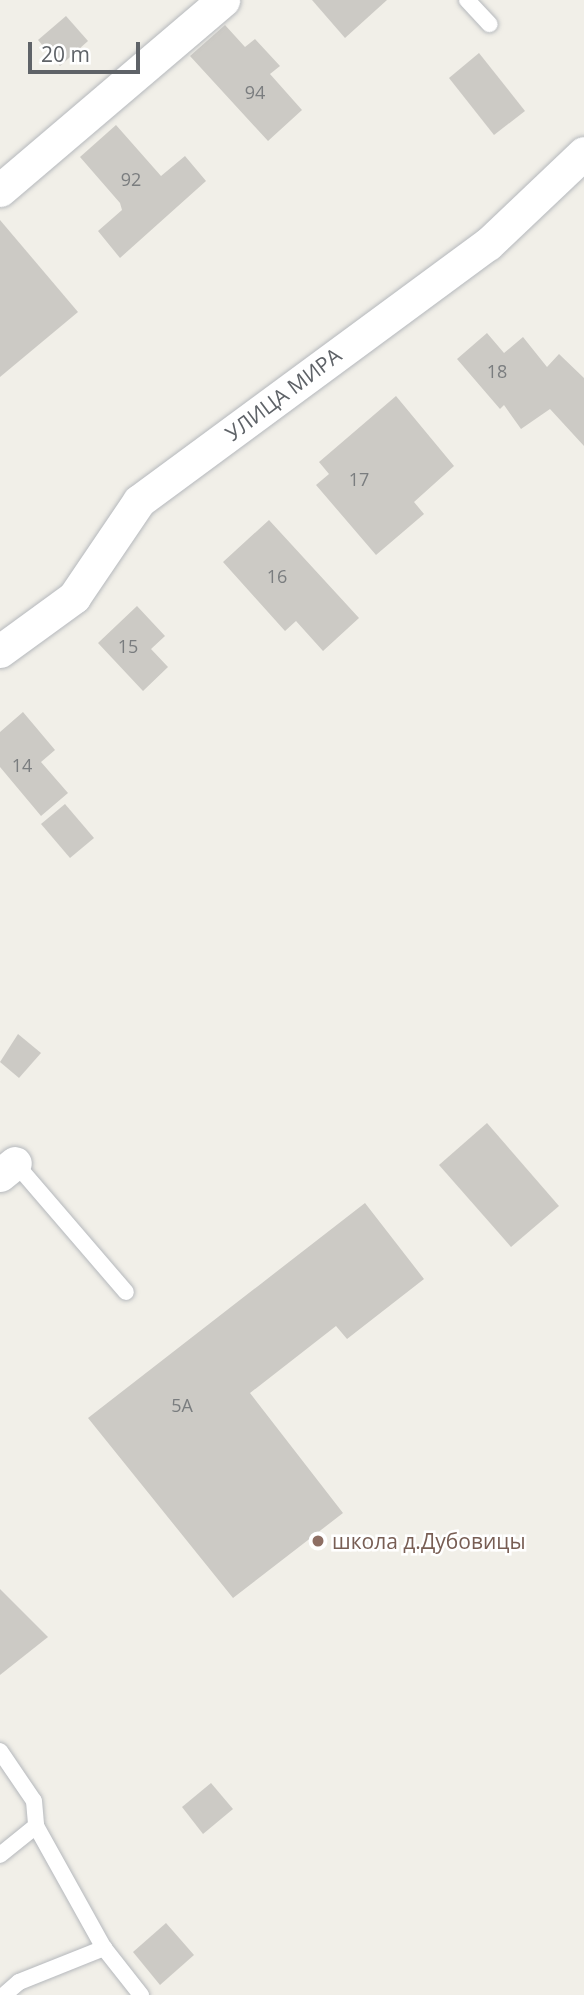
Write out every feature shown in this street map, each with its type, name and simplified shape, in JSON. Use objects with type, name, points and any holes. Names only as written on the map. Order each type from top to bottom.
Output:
[{"type":"street","points":[[0,190],[223,0]]},
{"type":"street","name":"УЛИЦА МИРА","points":[[0,651],[74,597],[139,501],[488,244],[584,153]]},
{"type":"lane","points":[[467,0],[489,24]]},
{"type":"lane","points":[[8,1169],[126,1292]]},
{"type":"lane","points":[[0,1751],[34,1801],[36,1826],[104,1948],[141,1995]]},
{"type":"lane","points":[[0,1855],[36,1826]]},
{"type":"lane","points":[[4,1995],[19,1982],[104,1948]]},
{"type":"building","points":[[312,0],[387,0],[345,38]]},
{"type":"building","points":[[66,16],[88,41],[60,66],[38,40]]},
{"type":"building","points":[[225,25],[245,47],[255,39],[280,66],[270,74],[302,110],[268,141],[190,56]]},
{"type":"building","points":[[479,53],[525,111],[494,135],[449,78]]},
{"type":"building","points":[[116,125],[161,176],[185,156],[206,181],[120,258],[98,231],[122,210],[120,203],[80,157]]},
{"type":"building","points":[[0,220],[78,312],[0,377]]},
{"type":"building","points":[[487,333],[504,353],[523,337],[547,367],[559,354],[584,378],[584,446],[550,409],[521,429],[504,405],[500,409],[457,359]]},
{"type":"building","points":[[396,396],[454,466],[414,502],[424,514],[376,555],[316,485],[329,474],[319,462]]},
{"type":"building","points":[[269,520],[359,618],[323,651],[296,621],[285,631],[223,562]]},
{"type":"building","points":[[137,606],[165,636],[151,649],[168,667],[143,691],[98,643]]},
{"type":"building","points":[[23,712],[55,750],[41,762],[68,793],[41,816],[0,767],[0,732]]},
{"type":"building","points":[[65,804],[94,838],[70,858],[41,824]]},
{"type":"building","points":[[18,1034],[41,1053],[19,1078],[0,1062]]},
{"type":"building","points":[[487,1123],[559,1206],[511,1247],[439,1165]]},
{"type":"building","points":[[365,1203],[424,1279],[347,1339],[336,1326],[250,1393],[343,1513],[233,1598],[88,1418]]},
{"type":"building","points":[[0,1589],[48,1637],[0,1675]]},
{"type":"building","points":[[211,1783],[233,1809],[203,1834],[182,1807]]},
{"type":"building","points":[[166,1923],[194,1955],[160,1985],[133,1952]]},
{"type":"place","name":"школа д.Дубовицы","points":[[318,1541]]}]
